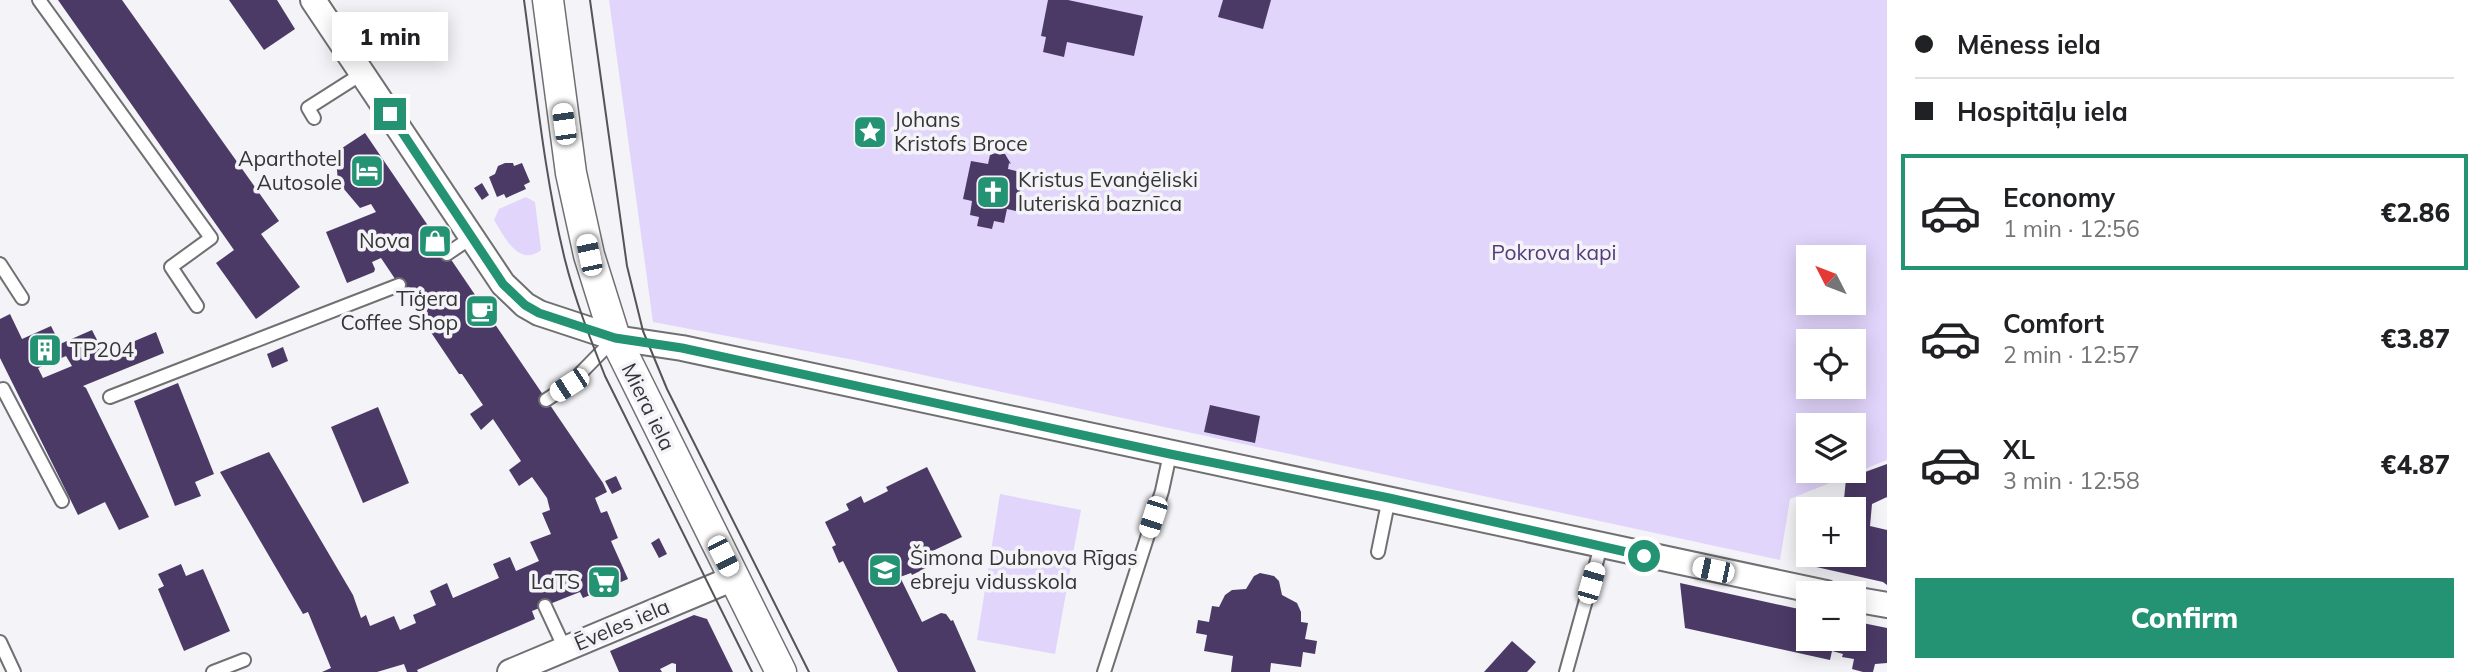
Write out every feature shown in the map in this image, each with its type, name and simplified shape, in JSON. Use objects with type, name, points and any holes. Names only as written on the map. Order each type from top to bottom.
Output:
[{"type":"street","points":[[313,0],[503,284],[525,305],[539,313],[615,338],[682,348],[1796,587]]},
{"type":"street","name":"Miera iela","points":[[548,0],[571,173],[589,255],[615,338],[781,672]]},
{"type":"street","name":"Ēveles iela","points":[[510,672],[734,578]]},
{"type":"street","points":[[1866,601],[1887,605]]},
{"type":"lane","points":[[38,0],[211,238],[171,267],[197,306]]},
{"type":"lane","points":[[314,118],[308,108],[363,73]]},
{"type":"lane","points":[[447,254],[472,237]]},
{"type":"lane","points":[[0,264],[22,298]]},
{"type":"lane","points":[[110,397],[400,285]]},
{"type":"lane","points":[[546,400],[569,385],[615,338]]},
{"type":"lane","points":[[0,390],[3,389],[62,501]]},
{"type":"lane","points":[[1104,672],[1162,491],[1170,454]]},
{"type":"lane","points":[[1378,552],[1389,498]]},
{"type":"lane","points":[[1566,672],[1601,546]]},
{"type":"lane","points":[[545,606],[565,649]]},
{"type":"lane","points":[[0,642],[14,672]]},
{"type":"lane","points":[[213,672],[244,660]]},
{"type":"green space","name":"Pokrova kapi","points":[[609,0],[1887,0],[1887,460],[1866,468],[1866,413],[1796,413],[1796,483],[1830,483],[1790,499],[1780,560],[854,360],[653,322]]},
{"type":"green space","points":[[526,197],[535,202],[541,250],[533,255],[519,253],[513,248],[494,220],[499,209]]},
{"type":"green space","points":[[1000,494],[1081,510],[1055,654],[977,640]]},
{"type":"building","points":[[58,0],[122,0],[279,221],[261,234],[300,287],[256,319],[216,263],[234,250]]},
{"type":"building","points":[[229,0],[277,0],[295,29],[264,50]]},
{"type":"building","points":[[1048,0],[1068,0],[1143,16],[1134,56],[1067,42],[1064,57],[1043,52],[1046,37],[1041,36]]},
{"type":"building","points":[[1223,0],[1271,0],[1263,29],[1218,17]]},
{"type":"building","points":[[365,133],[603,483],[607,492],[595,498],[601,513],[607,511],[618,538],[611,541],[628,579],[583,598],[580,592],[532,611],[535,619],[417,670],[418,672],[407,672],[404,664],[377,672],[322,672],[331,668],[308,612],[303,614],[220,472],[269,452],[353,595],[361,618],[366,615],[370,626],[394,616],[400,630],[416,623],[413,615],[436,605],[430,591],[447,583],[453,598],[499,578],[493,564],[510,557],[516,571],[539,561],[530,542],[551,534],[542,513],[550,510],[547,498],[532,477],[519,486],[509,470],[521,461],[493,419],[481,430],[470,414],[483,405],[381,258],[372,262],[374,272],[347,283],[326,232],[376,212],[371,204],[360,208],[338,182],[336,152]]},
{"type":"building","name":"Kristus Evanģēliski luteriskā baznīca","points":[[1005,154],[1011,164],[1009,163],[1008,169],[1024,173],[1016,211],[1007,209],[1004,223],[994,221],[992,229],[977,226],[979,217],[970,215],[972,201],[963,199],[971,161],[988,164],[990,155]]},
{"type":"building","points":[[513,163],[514,166],[522,163],[530,182],[524,185],[526,189],[506,198],[504,194],[497,197],[489,177],[495,174],[498,166]]},
{"type":"building","points":[[482,183],[489,195],[482,200],[474,188]]},
{"type":"building","points":[[10,314],[22,339],[51,326],[60,344],[92,330],[104,354],[156,332],[164,353],[83,386],[149,517],[119,530],[105,502],[78,515],[0,358],[0,319]],"holes":[[[66,356],[72,366],[43,378],[38,368]]]},
{"type":"building","points":[[283,347],[288,361],[272,368],[267,354]]},
{"type":"building","points":[[178,383],[214,474],[195,482],[201,496],[175,506],[134,401]]},
{"type":"building","points":[[1210,405],[1260,416],[1255,443],[1204,432]]},
{"type":"building","points":[[378,407],[409,483],[363,503],[331,427]]},
{"type":"building","points":[[1887,464],[1887,497],[1872,504],[1870,526],[1887,530],[1887,585],[1816,567],[1866,567],[1866,497],[1844,497],[1846,483],[1866,483],[1866,472]]},
{"type":"building","name":"Šimona Dubnova Rīgas ebreju vidusskola","points":[[927,467],[962,537],[922,556],[928,567],[912,575],[911,573],[900,577],[922,622],[941,613],[953,620],[976,672],[898,672],[843,561],[839,563],[832,547],[836,545],[825,522],[849,510],[846,504],[861,496],[864,503],[888,491],[886,487]]},
{"type":"building","points":[[616,476],[622,489],[612,494],[605,481]]},
{"type":"building","points":[[659,538],[667,554],[659,558],[651,543]]},
{"type":"building","points":[[181,564],[186,576],[203,569],[230,631],[184,651],[158,589],[164,586],[158,574]]},
{"type":"building","points":[[1260,573],[1274,576],[1279,581],[1282,595],[1297,603],[1301,622],[1308,623],[1305,639],[1317,641],[1315,654],[1303,652],[1301,667],[1271,663],[1270,672],[1231,672],[1233,656],[1204,651],[1207,635],[1196,633],[1198,620],[1209,622],[1212,606],[1219,607],[1225,595],[1232,590],[1246,589],[1254,576]]},
{"type":"building","points":[[1680,583],[1796,608],[1796,651],[1832,651],[1830,660],[1685,628]]},
{"type":"building","points":[[694,615],[707,619],[733,672],[676,672],[676,664],[672,663],[660,669],[662,672],[619,672],[610,651]]},
{"type":"building","points":[[1866,624],[1887,628],[1887,663],[1875,664],[1873,672],[1852,669],[1854,659],[1842,657],[1843,654],[1832,651],[1866,651]]},
{"type":"building","points":[[1512,641],[1536,662],[1527,672],[1484,672]]},
{"type":"tram line","points":[[524,0],[551,196],[578,304],[605,376],[752,672]]},
{"type":"tram line","points":[[590,0],[627,266],[643,331],[667,389],[809,672]]},
{"type":"place","name":"Johans Kristofs Broce","points":[[870,132]]},
{"type":"place","name":"Aparthotel Autosole","points":[[367,171]]},
{"type":"place","name":"Kristus Evanģēliski luteriskā baznīca","points":[[993,192]]},
{"type":"place","name":"Nova","points":[[435,241]]},
{"type":"place","name":"Tīģera Coffee Shop","points":[[482,311]]},
{"type":"place","name":"TP204","points":[[45,350]]},
{"type":"place","name":"Šimona Dubnova Rīgas ebreju vidusskola","points":[[885,570]]},
{"type":"place","name":"LaTS","points":[[604,582]]},
{"type":"route","points":[[390,114],[503,284],[525,305],[539,313],[615,338],[682,348],[947,404],[1170,454],[1389,498],[1644,556]]}]
